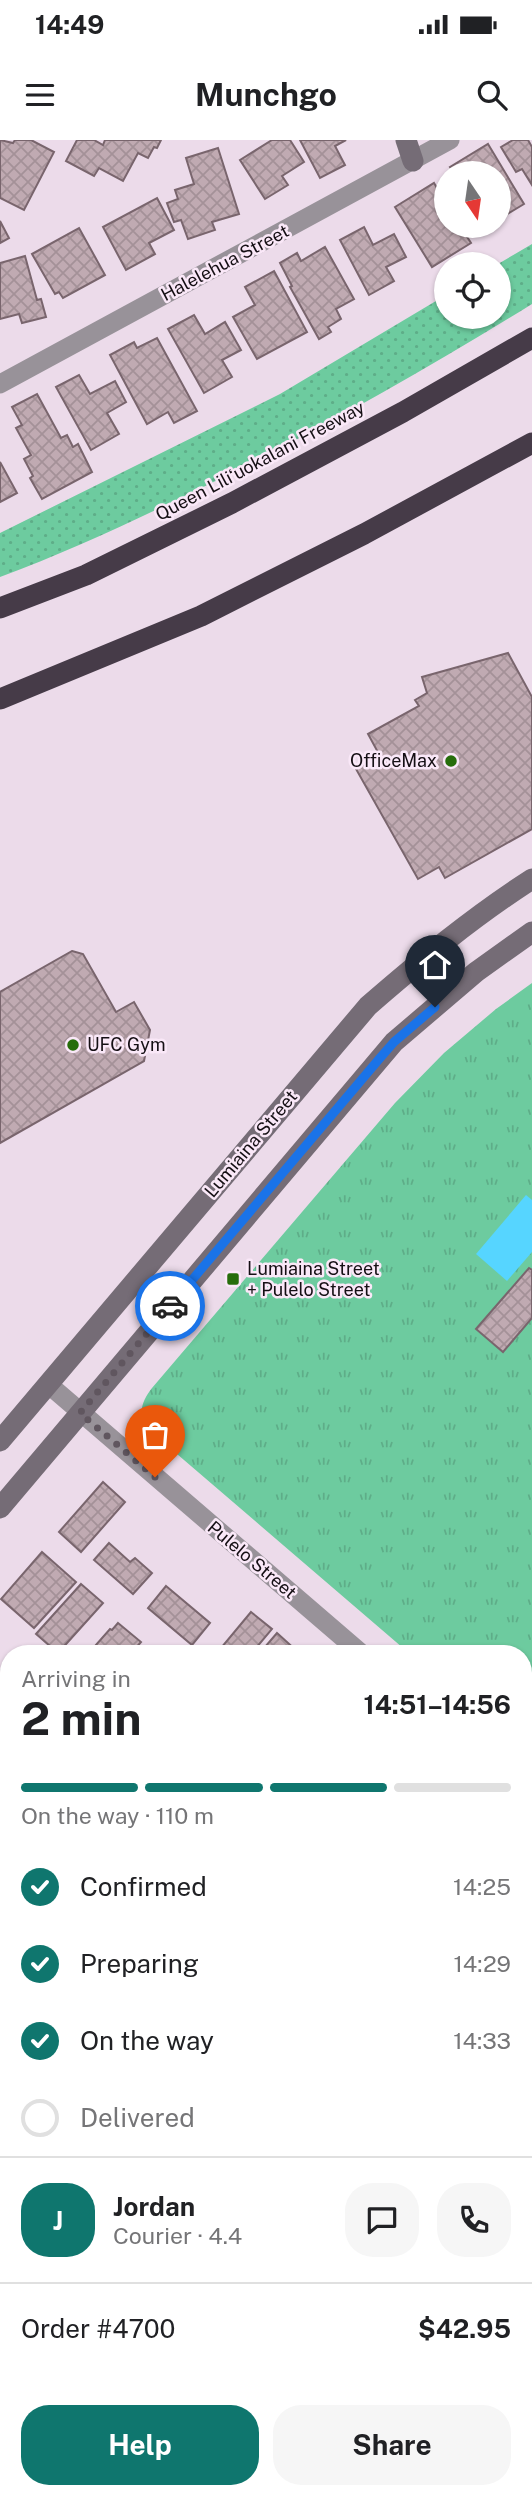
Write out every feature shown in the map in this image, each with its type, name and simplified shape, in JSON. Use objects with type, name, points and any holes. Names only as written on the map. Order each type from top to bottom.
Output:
[{"type":"highway","name":"Queen Liliʻuokalani Freeway","points":[[0,608],[86,575],[232,503],[403,412],[532,338]]},
{"type":"highway","points":[[0,699],[201,616],[364,534],[532,443]]},
{"type":"main road","points":[[406,140],[414,161]]},
{"type":"main road","name":"Lumiaina Street","points":[[0,1441],[368,1006],[419,961],[483,911],[532,879]]},
{"type":"main road","points":[[0,1508],[394,1042],[476,972],[532,932]]},
{"type":"street","name":"Halelehua Street","points":[[0,384],[450,140]]},
{"type":"street","name":"Pulelo Street","points":[[48,1384],[351,1645]]},
{"type":"green space","points":[[532,244],[532,304],[511,317],[511,256]]},
{"type":"green space","points":[[434,302],[434,329],[491,329],[277,450],[119,527],[0,577],[0,533],[280,394]]},
{"type":"green space","points":[[532,983],[532,1645],[400,1645],[149,1430],[143,1420],[142,1409],[152,1388],[395,1103],[444,1053]]},
{"type":"water","points":[[526,1195],[532,1200],[532,1252],[507,1281],[476,1254]]},
{"type":"building","points":[[0,140],[13,143],[15,140],[31,140],[54,152],[24,210],[0,198]]},
{"type":"building","points":[[77,140],[94,140],[103,145],[105,140],[161,140],[148,158],[138,153],[123,181],[99,168],[94,176],[66,161]]},
{"type":"building","points":[[272,140],[290,140],[304,162],[282,176],[288,185],[265,199],[240,160]]},
{"type":"building","points":[[300,140],[346,140],[335,146],[345,165],[320,178]]},
{"type":"building","points":[[513,140],[528,140],[532,147],[532,185],[522,169],[516,172],[501,147]]},
{"type":"building","points":[[488,144],[498,161],[460,161]]},
{"type":"building","points":[[218,148],[239,214],[212,222],[215,230],[188,239],[181,220],[174,222],[167,203],[178,199],[175,190],[194,184],[186,158]]},
{"type":"building","points":[[511,182],[524,204],[511,212]]},
{"type":"building","points":[[434,183],[434,238],[468,238],[471,243],[456,252],[434,252],[432,267],[395,207]]},
{"type":"building","points":[[157,198],[174,230],[149,243],[155,254],[126,270],[103,227]]},
{"type":"building","points":[[0,221],[9,238],[0,243]]},
{"type":"building","points":[[364,227],[373,245],[394,234],[406,257],[386,267],[394,281],[369,295],[340,240]]},
{"type":"building","points":[[79,228],[105,275],[63,298],[59,292],[55,294],[32,254]]},
{"type":"building","points":[[325,247],[354,299],[336,309],[341,319],[328,327],[331,332],[319,339],[280,263],[297,253],[301,261]]},
{"type":"building","points":[[25,256],[37,300],[41,299],[46,317],[22,323],[19,314],[0,319],[0,263]]},
{"type":"building","points":[[274,271],[307,332],[257,359],[233,317],[255,305],[245,287]]},
{"type":"building","points":[[194,315],[205,334],[225,322],[241,350],[222,360],[232,377],[204,393],[168,329]]},
{"type":"building","points":[[157,338],[197,411],[174,423],[168,412],[147,424],[110,355],[134,342],[137,348]]},
{"type":"building","points":[[79,375],[90,394],[115,381],[126,402],[107,413],[119,434],[91,450],[56,387]]},
{"type":"building","points":[[37,394],[61,438],[67,435],[73,447],[78,444],[92,472],[42,499],[30,478],[33,476],[24,459],[31,455],[16,428],[22,425],[12,407]]},
{"type":"building","points":[[0,462],[17,493],[0,502]]},
{"type":"building","name":"OfficeMax","points":[[508,653],[532,697],[532,829],[445,878],[439,867],[418,879],[356,769],[380,756],[368,734],[419,706],[415,700],[427,693],[422,677]]},
{"type":"building","name":"UFC Gym","points":[[72,951],[83,954],[116,1012],[134,1002],[150,1030],[144,1061],[0,1143],[0,992]]},
{"type":"building","points":[[529,1268],[532,1270],[532,1318],[503,1352],[476,1329]]},
{"type":"building","points":[[103,1482],[125,1502],[81,1552],[59,1532]]},
{"type":"building","points":[[109,1543],[130,1562],[135,1558],[152,1573],[133,1594],[94,1560]]},
{"type":"building","points":[[42,1552],[76,1582],[34,1628],[1,1599]]},
{"type":"building","points":[[81,1584],[103,1603],[65,1645],[49,1645],[36,1634]]},
{"type":"building","points":[[166,1586],[210,1623],[192,1645],[148,1608]]},
{"type":"building","points":[[251,1612],[272,1629],[259,1645],[224,1645]]},
{"type":"building","points":[[118,1623],[141,1642],[138,1645],[96,1645]]},
{"type":"building","points":[[277,1633],[290,1645],[267,1645]]},
{"type":"way so far","points":[[155,1477],[80,1413],[170,1306]]},
{"type":"place","name":"OfficeMax","points":[[451,761]]},
{"type":"place","name":"UFC Gym","points":[[73,1045]]},
{"type":"place","name":"Lumiaina Street + Pulelo Street","points":[[233,1279]]},
{"type":"route","points":[[170,1306],[394,1042],[435,1007]]}]
